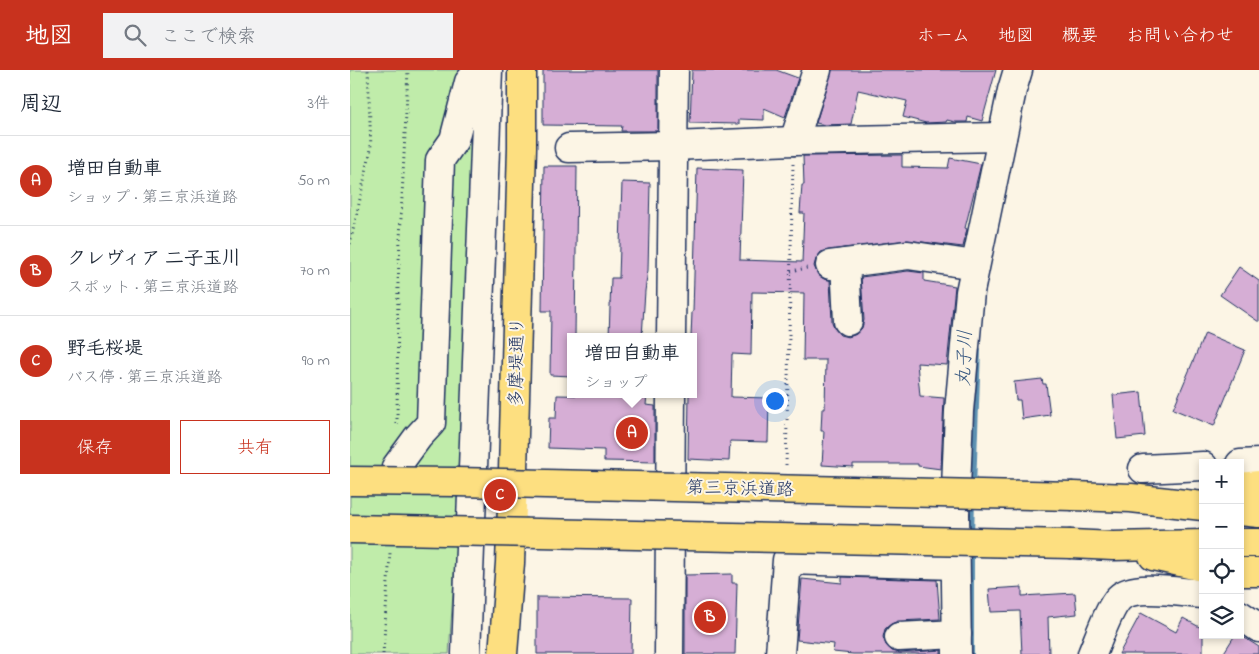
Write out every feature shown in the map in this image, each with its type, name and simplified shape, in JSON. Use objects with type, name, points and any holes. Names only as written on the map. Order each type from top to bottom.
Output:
[{"type":"main road","name":"多摩堤通り","points":[[503,654],[512,506],[522,146],[522,70]]},
{"type":"main road","name":"第三京浜道路","points":[[350,481],[466,482],[1131,498]]},
{"type":"main road","points":[[1244,487],[1259,485]]},
{"type":"main road","points":[[1131,498],[1199,491]]},
{"type":"main road","points":[[1131,498],[1199,506]]},
{"type":"main road","points":[[1244,511],[1259,513]]},
{"type":"main road","points":[[350,529],[1113,546],[1199,544]]},
{"type":"main road","points":[[1244,543],[1259,543]]},
{"type":"main road","points":[[1113,546],[1199,566]]},
{"type":"main road","points":[[1244,572],[1259,572]]},
{"type":"street","points":[[396,467],[431,423],[440,160],[454,140],[470,82],[479,70]]},
{"type":"street","points":[[466,654],[488,70]]},
{"type":"street","points":[[671,333],[674,70]]},
{"type":"street","points":[[794,141],[817,70]]},
{"type":"street","points":[[899,637],[957,644],[954,514],[959,412],[970,292],[1012,90],[1018,70]]},
{"type":"street","points":[[569,148],[1002,137]]},
{"type":"street","points":[[848,321],[838,264],[908,255],[975,265]]},
{"type":"street","points":[[669,654],[671,398]]},
{"type":"street","points":[[1244,464],[1259,463]]},
{"type":"street","points":[[1142,469],[1199,466]]},
{"type":"street","points":[[534,506],[954,514]]},
{"type":"street","points":[[780,654],[787,560],[955,565]]},
{"type":"street","points":[[1092,654],[1114,604],[1120,597],[1132,591],[1143,590],[1199,594]]},
{"type":"street","points":[[1244,618],[1259,628]]},
{"type":"path","points":[[350,244],[371,149],[368,70]]},
{"type":"path","points":[[397,430],[398,282],[408,70]]},
{"type":"path","points":[[786,474],[794,141]]},
{"type":"path","points":[[383,654],[390,546]]},
{"type":"green space","points":[[350,70],[478,70],[462,452],[449,654],[350,654]]},
{"type":"building","points":[[543,70],[658,70],[658,131],[621,131],[622,126],[543,125]]},
{"type":"building","points":[[692,70],[776,70],[798,78],[785,117],[764,108],[764,120],[739,119],[739,124],[690,123]]},
{"type":"building","points":[[832,70],[996,70],[982,121],[968,117],[967,122],[947,120],[946,122],[926,123],[903,117],[907,101],[858,90],[851,124],[825,125],[816,123]]},
{"type":"building","points":[[902,155],[902,167],[948,168],[950,158],[981,164],[965,228],[967,229],[963,247],[906,240],[828,250],[821,252],[814,266],[818,275],[830,280],[832,322],[840,335],[848,337],[856,334],[862,328],[864,320],[861,277],[908,271],[924,273],[924,281],[955,286],[947,365],[917,363],[920,396],[944,398],[941,469],[918,466],[918,464],[853,464],[853,467],[822,465],[824,431],[821,431],[822,409],[825,409],[826,360],[803,360],[804,293],[752,292],[751,355],[732,354],[731,397],[769,398],[768,442],[730,441],[729,461],[688,459],[689,398],[697,398],[697,333],[691,333],[697,168],[743,170],[740,260],[802,262],[804,213],[800,213],[802,185],[804,185],[803,156]]},
{"type":"building","points":[[544,166],[577,166],[575,333],[567,333],[567,376],[550,375],[551,311],[542,311]]},
{"type":"building","points":[[622,182],[650,183],[648,270],[642,333],[609,333],[611,278],[619,278]]},
{"type":"building","points":[[1239,267],[1259,281],[1259,322],[1220,295]]},
{"type":"building","points":[[1205,333],[1245,350],[1214,426],[1173,409]]},
{"type":"building","points":[[1042,379],[1043,384],[1046,384],[1050,415],[1022,419],[1020,400],[1016,400],[1014,382]]},
{"type":"building","points":[[1141,392],[1145,436],[1117,439],[1113,395]]},
{"type":"building","points":[[557,395],[567,395],[567,398],[647,398],[646,405],[655,406],[655,462],[604,461],[604,450],[548,448],[549,418],[556,418]]},
{"type":"building","points":[[732,574],[732,583],[737,583],[735,654],[685,654],[685,575]]},
{"type":"building","points":[[842,577],[937,580],[940,619],[898,621],[885,629],[883,637],[886,645],[892,651],[900,653],[941,650],[941,654],[853,654],[833,652],[834,644],[797,640],[802,579],[842,583]]},
{"type":"building","points":[[1022,587],[1022,596],[1075,593],[1077,614],[1048,617],[1049,654],[1022,654],[1020,611],[991,612],[989,589]]},
{"type":"building","points":[[537,597],[632,598],[631,654],[537,654]]},
{"type":"building","points":[[1141,613],[1176,632],[1183,618],[1199,627],[1199,639],[1203,639],[1203,654],[1119,654]]},
{"type":"building","points":[[1244,638],[1259,647],[1259,654],[1223,654],[1232,639]]},
{"type":"waterway","name":"丸子川","points":[[973,487],[978,350]]},
{"type":"waterway","name":"丸子川","points":[[971,535],[972,500]]},
{"type":"waterway","name":"丸子川","points":[[971,547],[971,654]]},
{"type":"place","name":"増田自動車","points":[[632,433]]},
{"type":"place","name":"野毛桜堤","points":[[500,495]]},
{"type":"place","name":"クレヴィア 二子玉川","points":[[710,617]]}]
